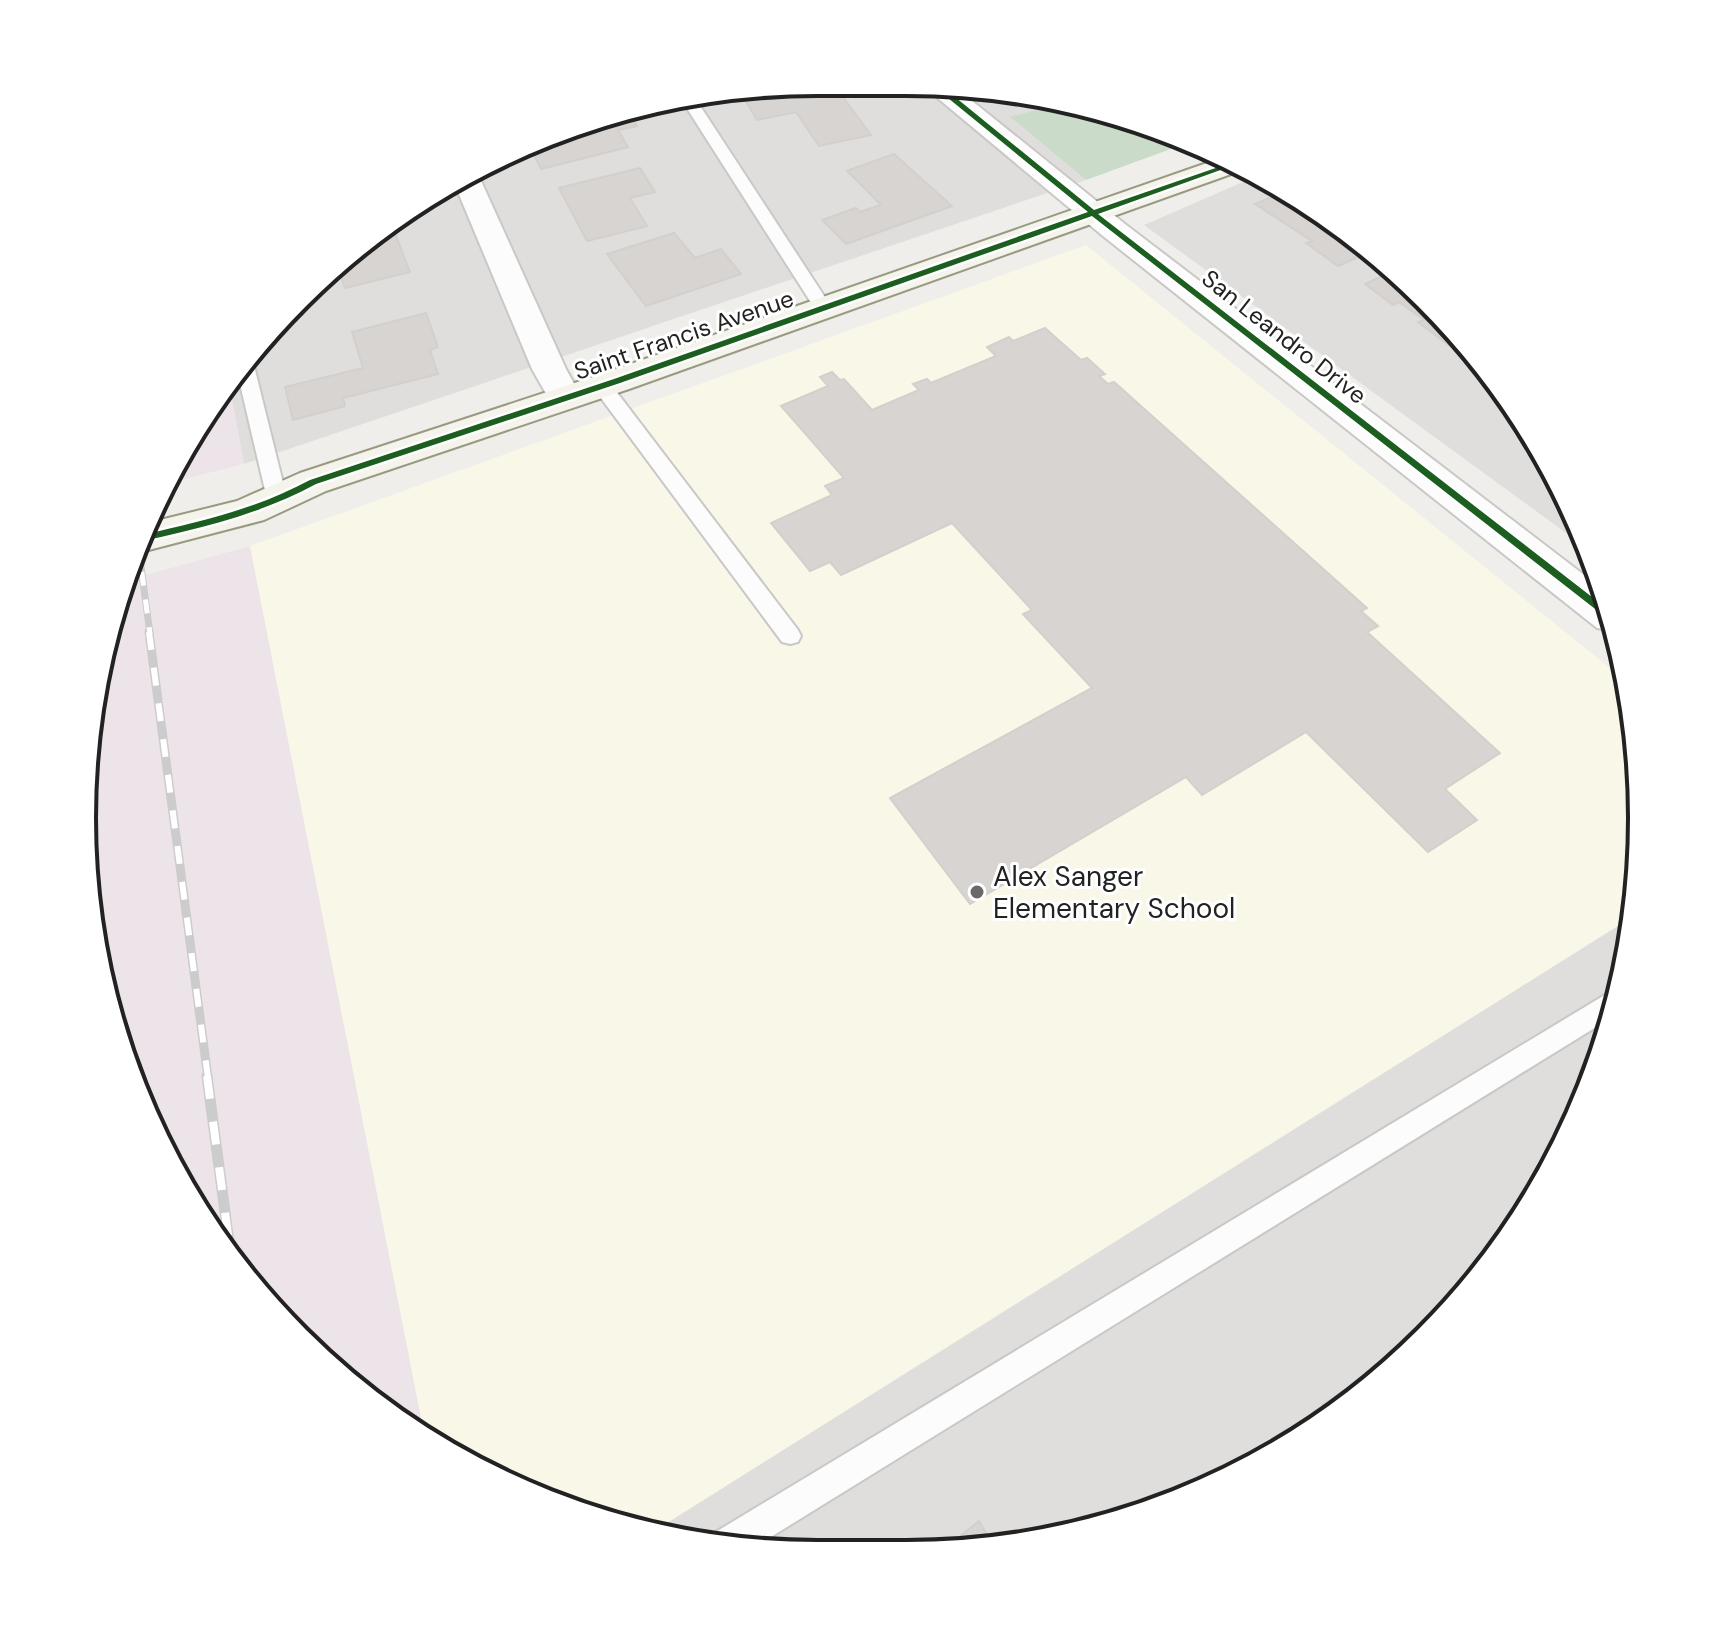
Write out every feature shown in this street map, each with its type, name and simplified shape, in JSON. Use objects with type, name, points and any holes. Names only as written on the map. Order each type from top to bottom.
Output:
[{"type":"street","name":"San Leandro Drive","points":[[952,98],[1092,212],[1595,605]]},
{"type":"street","name":"Saint Francis Avenue","points":[[166,507],[276,493],[313,482],[602,386],[1220,168]]},
{"type":"street","points":[[470,186],[549,369],[565,398]]},
{"type":"street","name":"Saint Francis Avenue","points":[[154,535],[224,520],[276,493]]},
{"type":"lane","points":[[693,107],[823,308]]},
{"type":"lane","points":[[247,375],[276,493]]},
{"type":"lane","points":[[602,386],[790,636]]},
{"type":"lane","points":[[742,1535],[1602,1009]]},
{"type":"shaded area","points":[[906,96],[1000,102],[1042,109],[1011,118],[1086,180],[244,464],[232,397],[307,307],[378,245],[457,193],[499,170],[586,134],[677,110],[771,98]]},
{"type":"shaded area","points":[[1245,181],[1346,245],[1417,307],[1479,378],[1531,457],[1570,536],[1144,225]]},
{"type":"shaded area","name":"Alex Sanger Elementary School","points":[[1086,245],[1612,670],[1622,724],[1628,818],[1620,925],[666,1523],[631,1515],[586,1502],[499,1466],[422,1421],[250,546]]},
{"type":"shaded area","points":[[232,397],[244,464],[180,480]]},
{"type":"shaded area","points":[[250,546],[422,1421],[378,1391],[307,1329],[245,1258],[193,1179],[170,1137],[134,1050],[110,959],[102,912],[96,818],[102,724],[110,677],[137,577]]},
{"type":"shaded area","points":[[1620,925],[1603,1005],[1573,1094],[1554,1137],[1506,1219],[1479,1258],[1417,1329],[1346,1391],[1307,1418],[1225,1466],[1138,1502],[1047,1526],[1000,1534],[906,1540],[818,1540],[724,1534],[666,1523]]},
{"type":"green space","points":[[1047,110],[1138,134],[1174,148],[1086,180],[1010,117]]},
{"type":"building","points":[[842,96],[871,135],[819,146],[796,112],[757,120],[745,100]]},
{"type":"building","points":[[631,121],[637,126],[618,130],[628,147],[541,169],[534,155],[586,134]]},
{"type":"building","points":[[894,154],[952,206],[846,244],[822,220],[856,208],[860,212],[881,205],[847,171]]},
{"type":"building","points":[[640,168],[655,192],[630,198],[647,226],[587,241],[559,188]]},
{"type":"building","points":[[1273,197],[1360,256],[1338,266],[1306,243],[1312,241],[1255,204]]},
{"type":"building","points":[[395,233],[410,272],[345,288],[341,276]]},
{"type":"building","points":[[674,233],[695,258],[721,249],[741,274],[646,306],[607,254]]},
{"type":"building","points":[[1383,276],[1417,307],[1456,350],[1418,322],[1424,320],[1399,302],[1393,305],[1365,284]]},
{"type":"building","points":[[426,313],[438,347],[430,350],[438,374],[343,398],[345,406],[293,420],[285,387],[363,368],[352,332]]},
{"type":"building","points":[[1045,328],[1081,360],[1087,358],[1105,374],[1099,376],[1108,384],[1114,382],[1367,608],[1361,611],[1378,626],[1367,632],[1500,753],[1445,789],[1477,820],[1428,852],[1306,732],[1202,795],[1186,777],[970,904],[890,798],[1092,688],[1023,614],[1032,610],[952,523],[841,575],[830,562],[810,571],[771,523],[832,495],[825,486],[844,478],[781,406],[828,386],[820,377],[832,372],[840,380],[844,379],[872,410],[919,390],[913,384],[927,379],[931,383],[996,356],[987,347],[1009,337],[1013,341]]},
{"type":"building","points":[[1356,1383],[1324,1406],[1323,1405]]},
{"type":"building","points":[[979,1521],[987,1535],[958,1538]]},
{"type":"railway","points":[[141,568],[150,634]]},
{"type":"railway","points":[[149,632],[208,1078]]},
{"type":"railway","points":[[207,1076],[228,1233]]},
{"type":"cycle path","points":[[952,98],[1114,230],[1595,605]]},
{"type":"cycle path","points":[[154,535],[250,511],[313,482],[617,381],[1221,168]]},
{"type":"place","name":"Alex Sanger Elementary School","points":[[977,892]]}]
